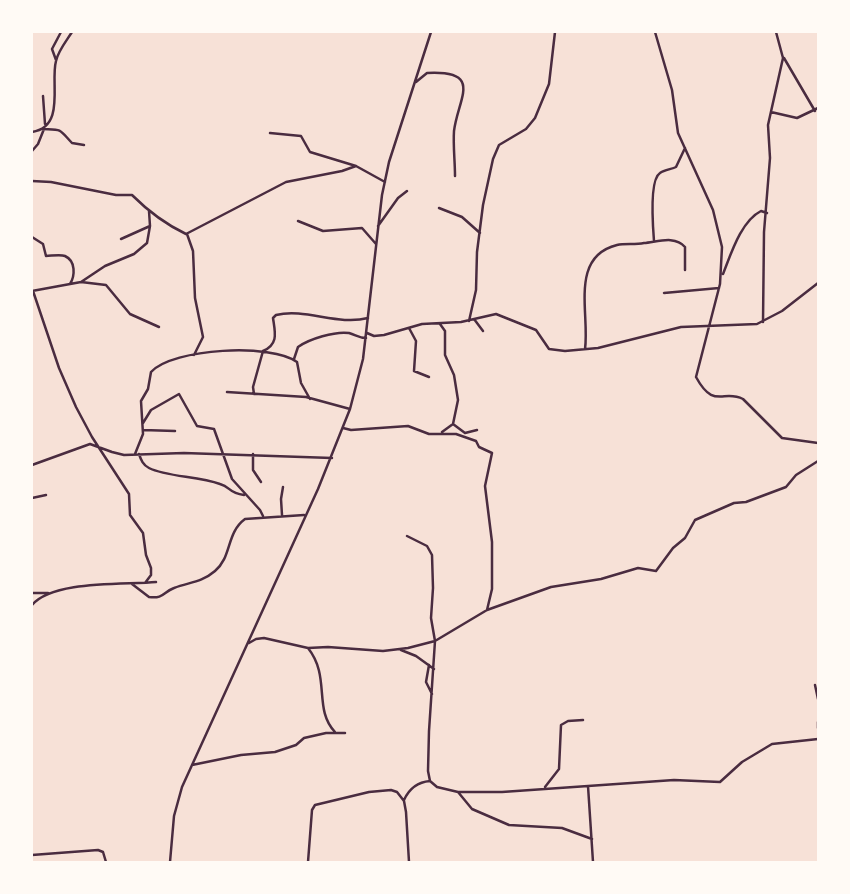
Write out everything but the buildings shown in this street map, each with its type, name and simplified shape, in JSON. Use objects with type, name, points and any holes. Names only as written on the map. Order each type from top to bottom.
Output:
[{"type":"street","points":[[32,151],[53,115],[56,60],[52,49],[61,32]]},
{"type":"street","points":[[56,60],[72,32]]},
{"type":"street","points":[[170,863],[176,806],[192,765],[332,458],[361,375],[385,182],[430,32]]},
{"type":"street","points":[[469,321],[476,290],[477,252],[483,205],[495,153],[499,145],[528,128],[535,118],[549,85],[555,32]]},
{"type":"street","points":[[654,32],[672,90],[678,132],[719,230],[723,253],[719,288],[695,374],[709,394],[722,398],[739,397],[782,438],[818,443]]},
{"type":"street","points":[[771,112],[797,118],[817,109],[783,55],[776,32]]},
{"type":"street","points":[[763,322],[764,232],[770,158],[768,125],[783,55]]},
{"type":"street","points":[[416,82],[426,73],[447,73],[454,75],[463,86],[464,96],[454,134],[455,176]]},
{"type":"street","points":[[43,96],[44,128]]},
{"type":"street","points":[[32,132],[44,128],[58,128],[70,142],[84,145]]},
{"type":"street","points":[[270,132],[301,136],[310,152],[356,166],[385,182]]},
{"type":"street","points":[[654,242],[652,210],[656,177],[659,173],[676,167],[685,148]]},
{"type":"street","points":[[187,234],[286,182],[342,172],[356,166]]},
{"type":"street","points":[[32,181],[51,182],[116,195],[132,195],[167,225],[187,234],[193,251],[195,298],[203,337],[194,355]]},
{"type":"street","points":[[378,226],[398,198],[407,191]]},
{"type":"street","points":[[439,208],[462,217],[480,233]]},
{"type":"street","points":[[81,282],[99,269],[125,258],[148,243],[149,211]]},
{"type":"street","points":[[721,278],[746,225],[757,213],[767,213]]},
{"type":"street","points":[[298,221],[323,231],[362,228],[377,244]]},
{"type":"street","points":[[121,239],[150,226]]},
{"type":"street","points":[[32,237],[43,244],[46,256],[65,256],[69,259],[74,276],[69,285]]},
{"type":"street","points":[[585,349],[585,286],[591,259],[615,245],[676,241],[683,244],[685,270]]},
{"type":"street","points":[[145,583],[151,571],[143,533],[130,515],[128,490],[85,425],[59,368],[32,291],[81,282],[106,285],[130,314],[159,327]]},
{"type":"street","points":[[294,359],[298,347],[317,338],[346,333],[361,338],[384,335],[422,324],[469,321],[498,315],[536,330],[548,349],[585,349],[681,327],[748,326],[763,322],[782,311],[818,283]]},
{"type":"street","points":[[664,293],[719,288]]},
{"type":"street","points":[[254,394],[253,387],[263,351],[271,347],[275,340],[273,318],[276,315],[321,316],[347,321],[368,318]]},
{"type":"street","points":[[474,319],[483,331]]},
{"type":"street","points":[[440,323],[445,331],[445,355],[454,375],[458,400],[453,424],[442,432]]},
{"type":"street","points":[[409,328],[416,341],[414,371],[429,377]]},
{"type":"street","points":[[137,454],[143,430],[141,401],[148,389],[152,370],[194,355],[219,349],[263,351],[294,359],[300,368],[302,388],[310,398]]},
{"type":"street","points":[[227,392],[310,398],[350,409]]},
{"type":"street","points":[[143,423],[157,406],[179,394],[197,426],[214,429],[232,479],[260,510],[262,516]]},
{"type":"street","points":[[453,424],[465,433],[477,430]]},
{"type":"street","points":[[343,428],[351,430],[401,425],[429,434],[442,432],[474,440],[479,447],[493,455],[485,486],[492,542],[492,589],[487,610]]},
{"type":"street","points":[[143,430],[175,431]]},
{"type":"street","points":[[32,465],[87,444],[97,445],[111,453],[253,454],[332,458]]},
{"type":"street","points":[[137,454],[149,468],[201,478],[224,486],[231,493],[244,495]]},
{"type":"street","points":[[253,454],[253,470],[261,482]]},
{"type":"street","points":[[246,646],[256,639],[269,638],[308,648],[398,649],[435,640],[487,610],[557,585],[601,579],[638,568],[656,571],[673,548],[685,538],[695,520],[734,503],[746,502],[786,487],[796,475],[818,461]]},
{"type":"street","points":[[282,515],[283,487]]},
{"type":"street","points":[[32,498],[46,495]]},
{"type":"street","points":[[132,584],[149,597],[164,596],[173,588],[203,579],[222,565],[237,525],[244,519],[306,515]]},
{"type":"street","points":[[407,536],[427,546],[432,555],[431,618],[435,640],[428,746],[430,781]]},
{"type":"street","points":[[32,605],[51,593],[80,585],[156,582]]},
{"type":"street","points":[[32,593],[51,593]]},
{"type":"street","points":[[308,648],[319,664],[325,717],[335,733]]},
{"type":"street","points":[[398,649],[415,656],[434,669]]},
{"type":"street","points":[[429,665],[426,682],[432,694]]},
{"type":"street","points":[[815,685],[818,699]]},
{"type":"street","points":[[545,788],[559,769],[561,725],[568,721],[583,720]]},
{"type":"street","points":[[818,722],[818,728]]},
{"type":"street","points":[[192,765],[241,755],[275,752],[296,745],[304,738],[345,733]]},
{"type":"street","points":[[409,863],[404,801],[408,792],[426,781],[444,790],[458,792],[516,791],[674,780],[720,782],[742,762],[772,744],[818,739]]},
{"type":"street","points":[[588,786],[593,863]]},
{"type":"street","points":[[308,863],[312,810],[315,805],[369,792],[391,790],[397,792],[404,801]]},
{"type":"street","points":[[458,792],[472,809],[509,825],[569,829],[592,839]]},
{"type":"street","points":[[32,855],[98,850],[103,852],[106,863]]}]
